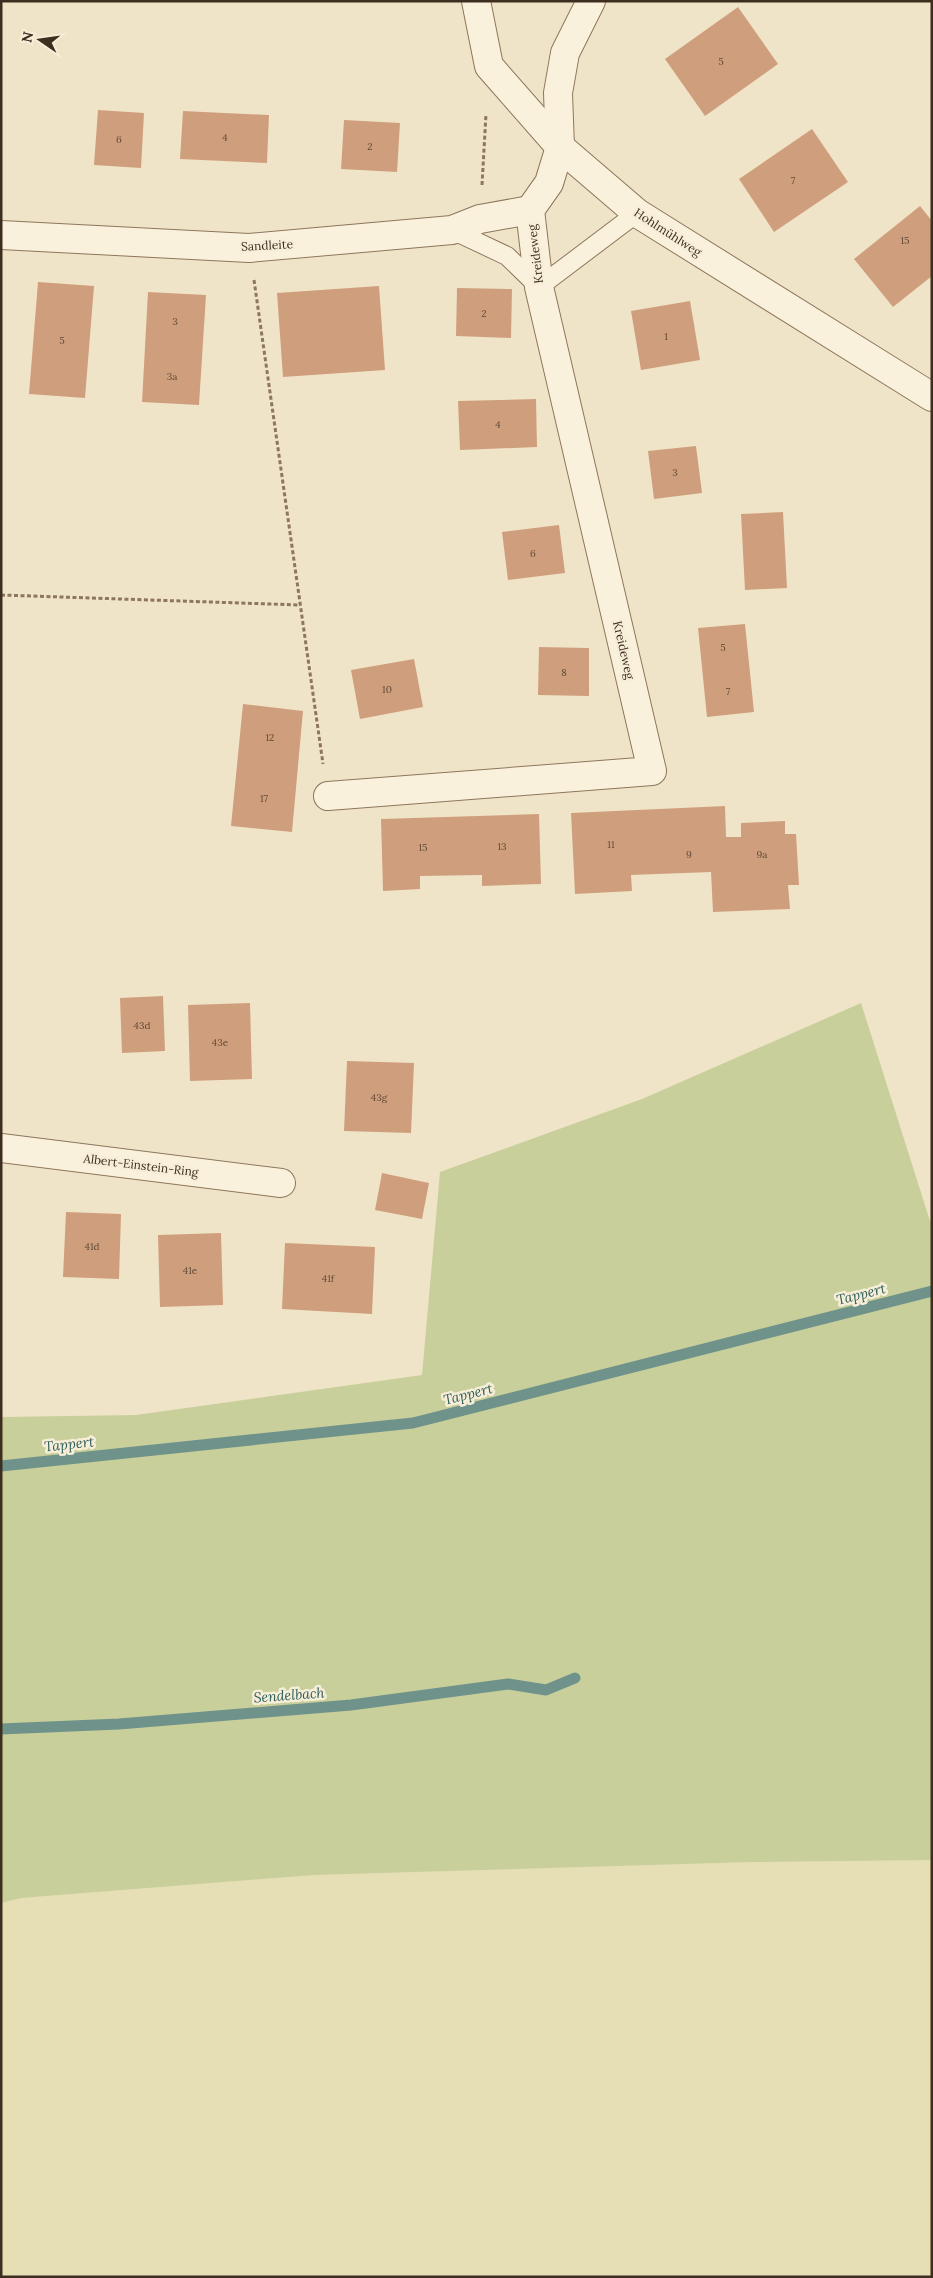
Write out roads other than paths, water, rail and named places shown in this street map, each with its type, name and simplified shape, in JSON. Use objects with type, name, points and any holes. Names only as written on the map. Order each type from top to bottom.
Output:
[{"type":"street","name":"Hohlmühlweg","points":[[476,1],[489,66],[560,147],[637,213],[932,397]]},
{"type":"street","name":"Kreideweg","points":[[328,796],[652,771],[539,287],[530,210],[549,183],[560,147],[558,93],[564,53],[591,1]]},
{"type":"street","name":"Sandleite","points":[[1,235],[249,248],[452,230],[480,218],[530,210]]},
{"type":"street","name":"Albert-Einstein-Ring","points":[[1,1148],[281,1183]]},
{"type":"lane","points":[[452,230],[507,256],[539,287],[637,213]]},
{"type":"waterway","name":"Tappert","points":[[1,1466],[413,1423],[932,1291]]},
{"type":"waterway","name":"Sendelbach","points":[[1,1729],[119,1724],[351,1705],[508,1684],[546,1690],[575,1678]]}]
